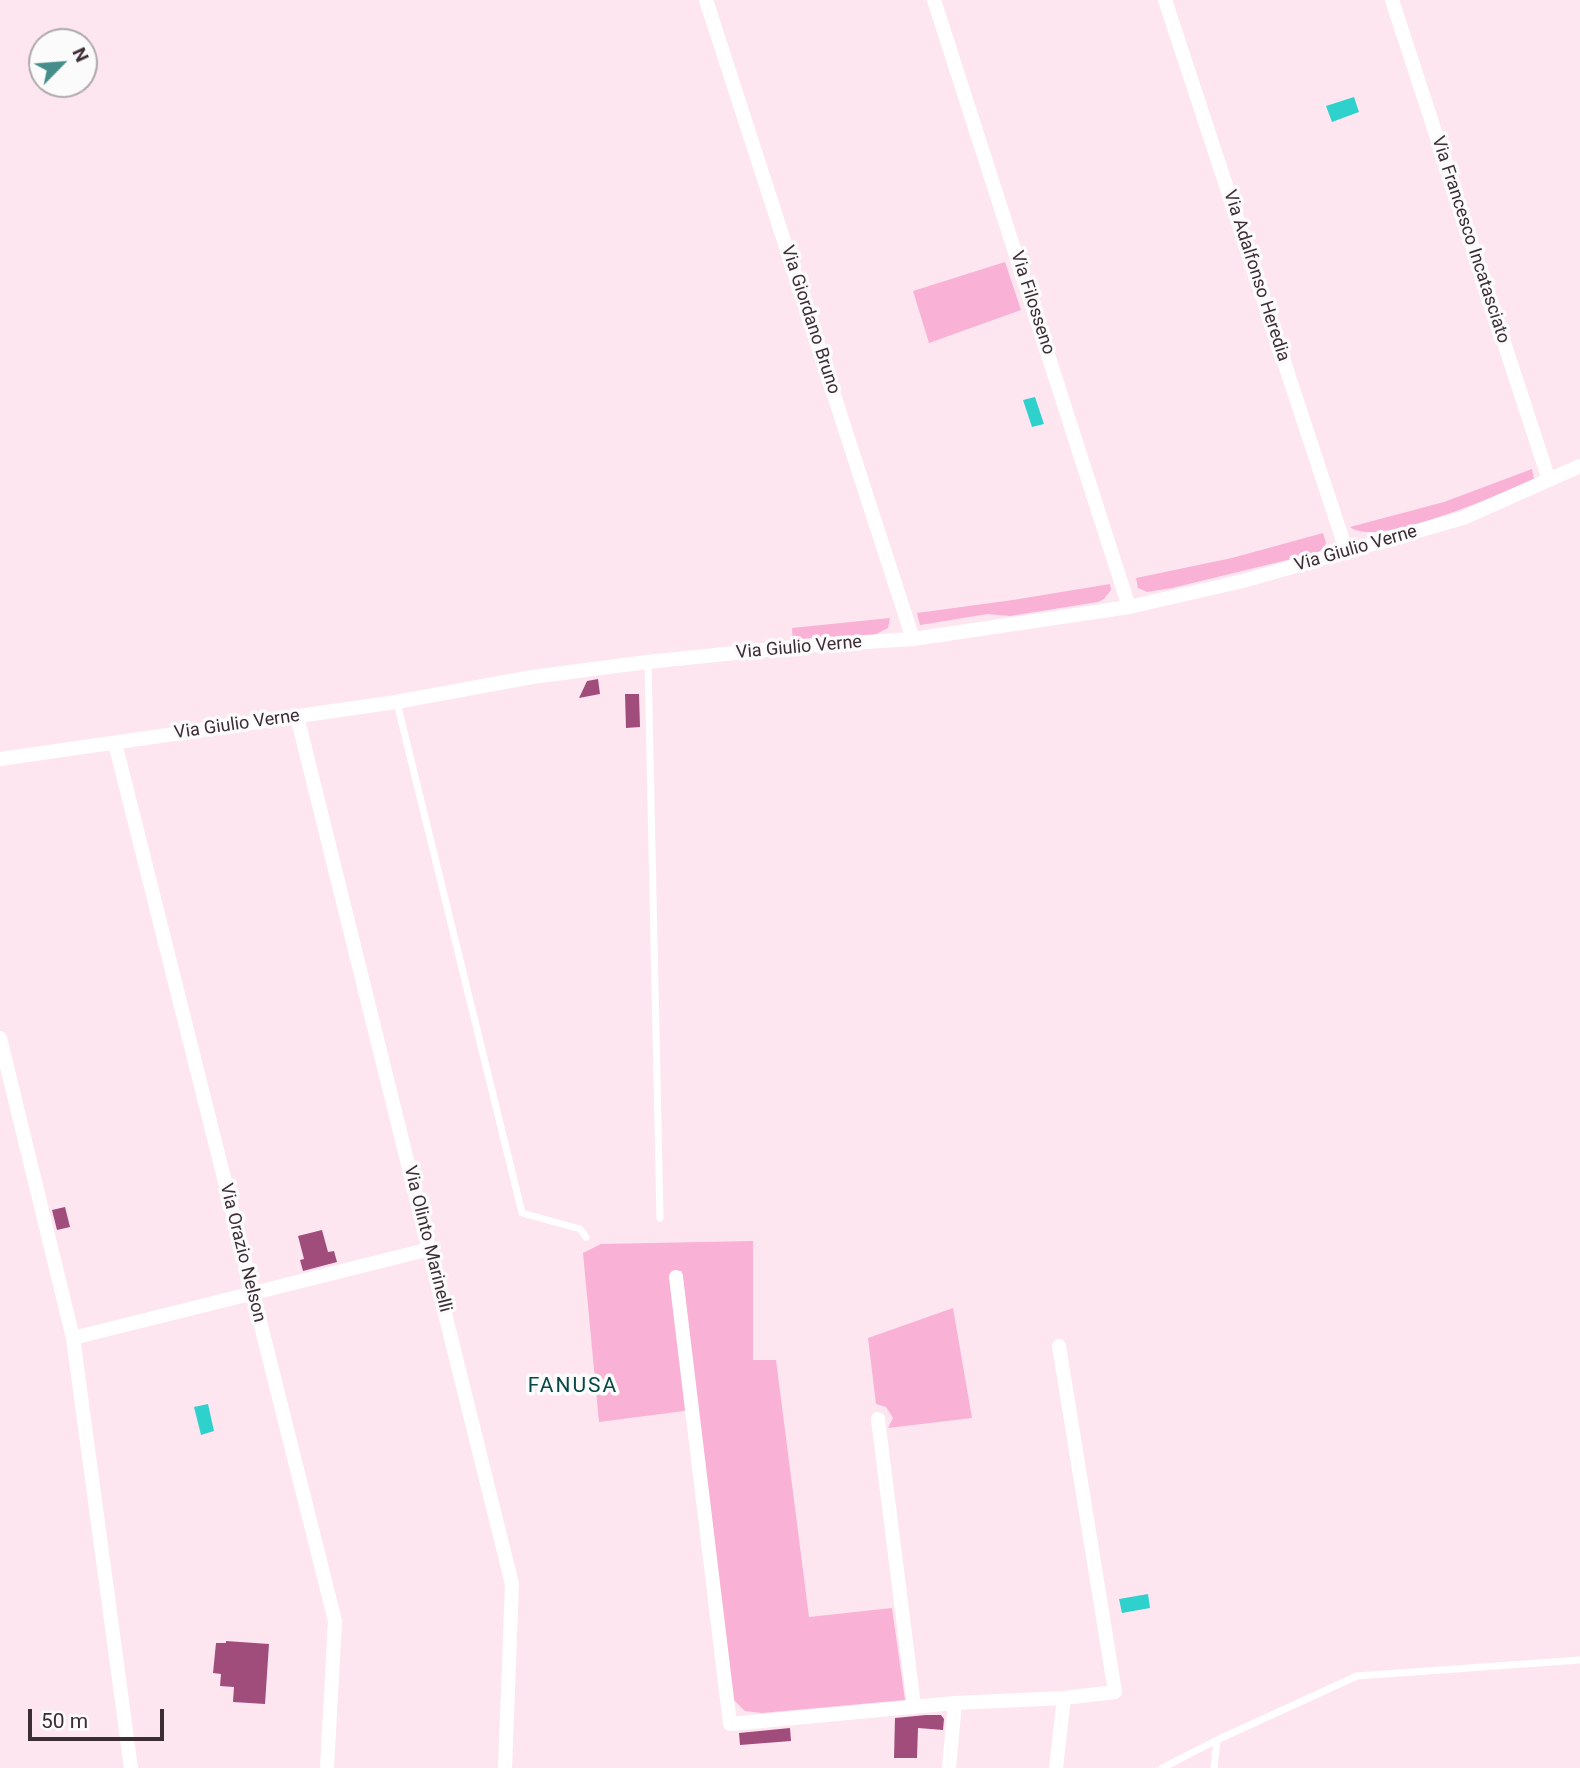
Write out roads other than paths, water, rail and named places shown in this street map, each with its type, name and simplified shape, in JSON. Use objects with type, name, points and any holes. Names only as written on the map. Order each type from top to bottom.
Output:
[{"type":"street","name":"Via Giordano Bruno","points":[[706,0],[913,639]]},
{"type":"street","name":"Via Filosseno","points":[[934,0],[1129,607]]},
{"type":"street","name":"Via Adalfonso Heredia","points":[[1165,0],[1347,553]]},
{"type":"street","name":"Via Francesco Incatasciato","points":[[1392,0],[1549,480]]},
{"type":"street","name":"Via Giulio Verne","points":[[0,759],[396,702],[532,677],[803,646],[913,639],[1129,607],[1243,582],[1463,518],[1580,466]]},
{"type":"street","name":"Via Olinto Marinelli","points":[[297,716],[512,1584],[505,1768]]},
{"type":"street","name":"Via Orazio Nelson","points":[[115,743],[335,1621],[327,1768]]},
{"type":"street","points":[[0,1038],[73,1338],[131,1768]]},
{"type":"street","points":[[73,1338],[430,1249]]},
{"type":"street","points":[[676,1277],[730,1724],[914,1706],[1064,1698],[1115,1692],[1059,1346]]},
{"type":"street","points":[[878,1419],[914,1706]]},
{"type":"street","points":[[1056,1768],[1064,1698]]},
{"type":"street","points":[[949,1768],[955,1703]]},
{"type":"lane","points":[[648,662],[660,1218]]},
{"type":"lane","points":[[396,702],[522,1213],[580,1229],[586,1237]]},
{"type":"lane","points":[[1162,1768],[1357,1676],[1580,1660]]},
{"type":"lane","points":[[1214,1768],[1217,1740]]},
{"type":"water","points":[[1354,97],[1359,112],[1332,122],[1326,106]]},
{"type":"water","points":[[1035,397],[1044,424],[1032,427],[1023,400]]},
{"type":"water","points":[[208,1404],[214,1431],[201,1435],[194,1407]]},
{"type":"water","points":[[1148,1594],[1150,1608],[1122,1613],[1119,1599]]},
{"type":"district","name":"FANUSA","points":[[573,1387]]}]
